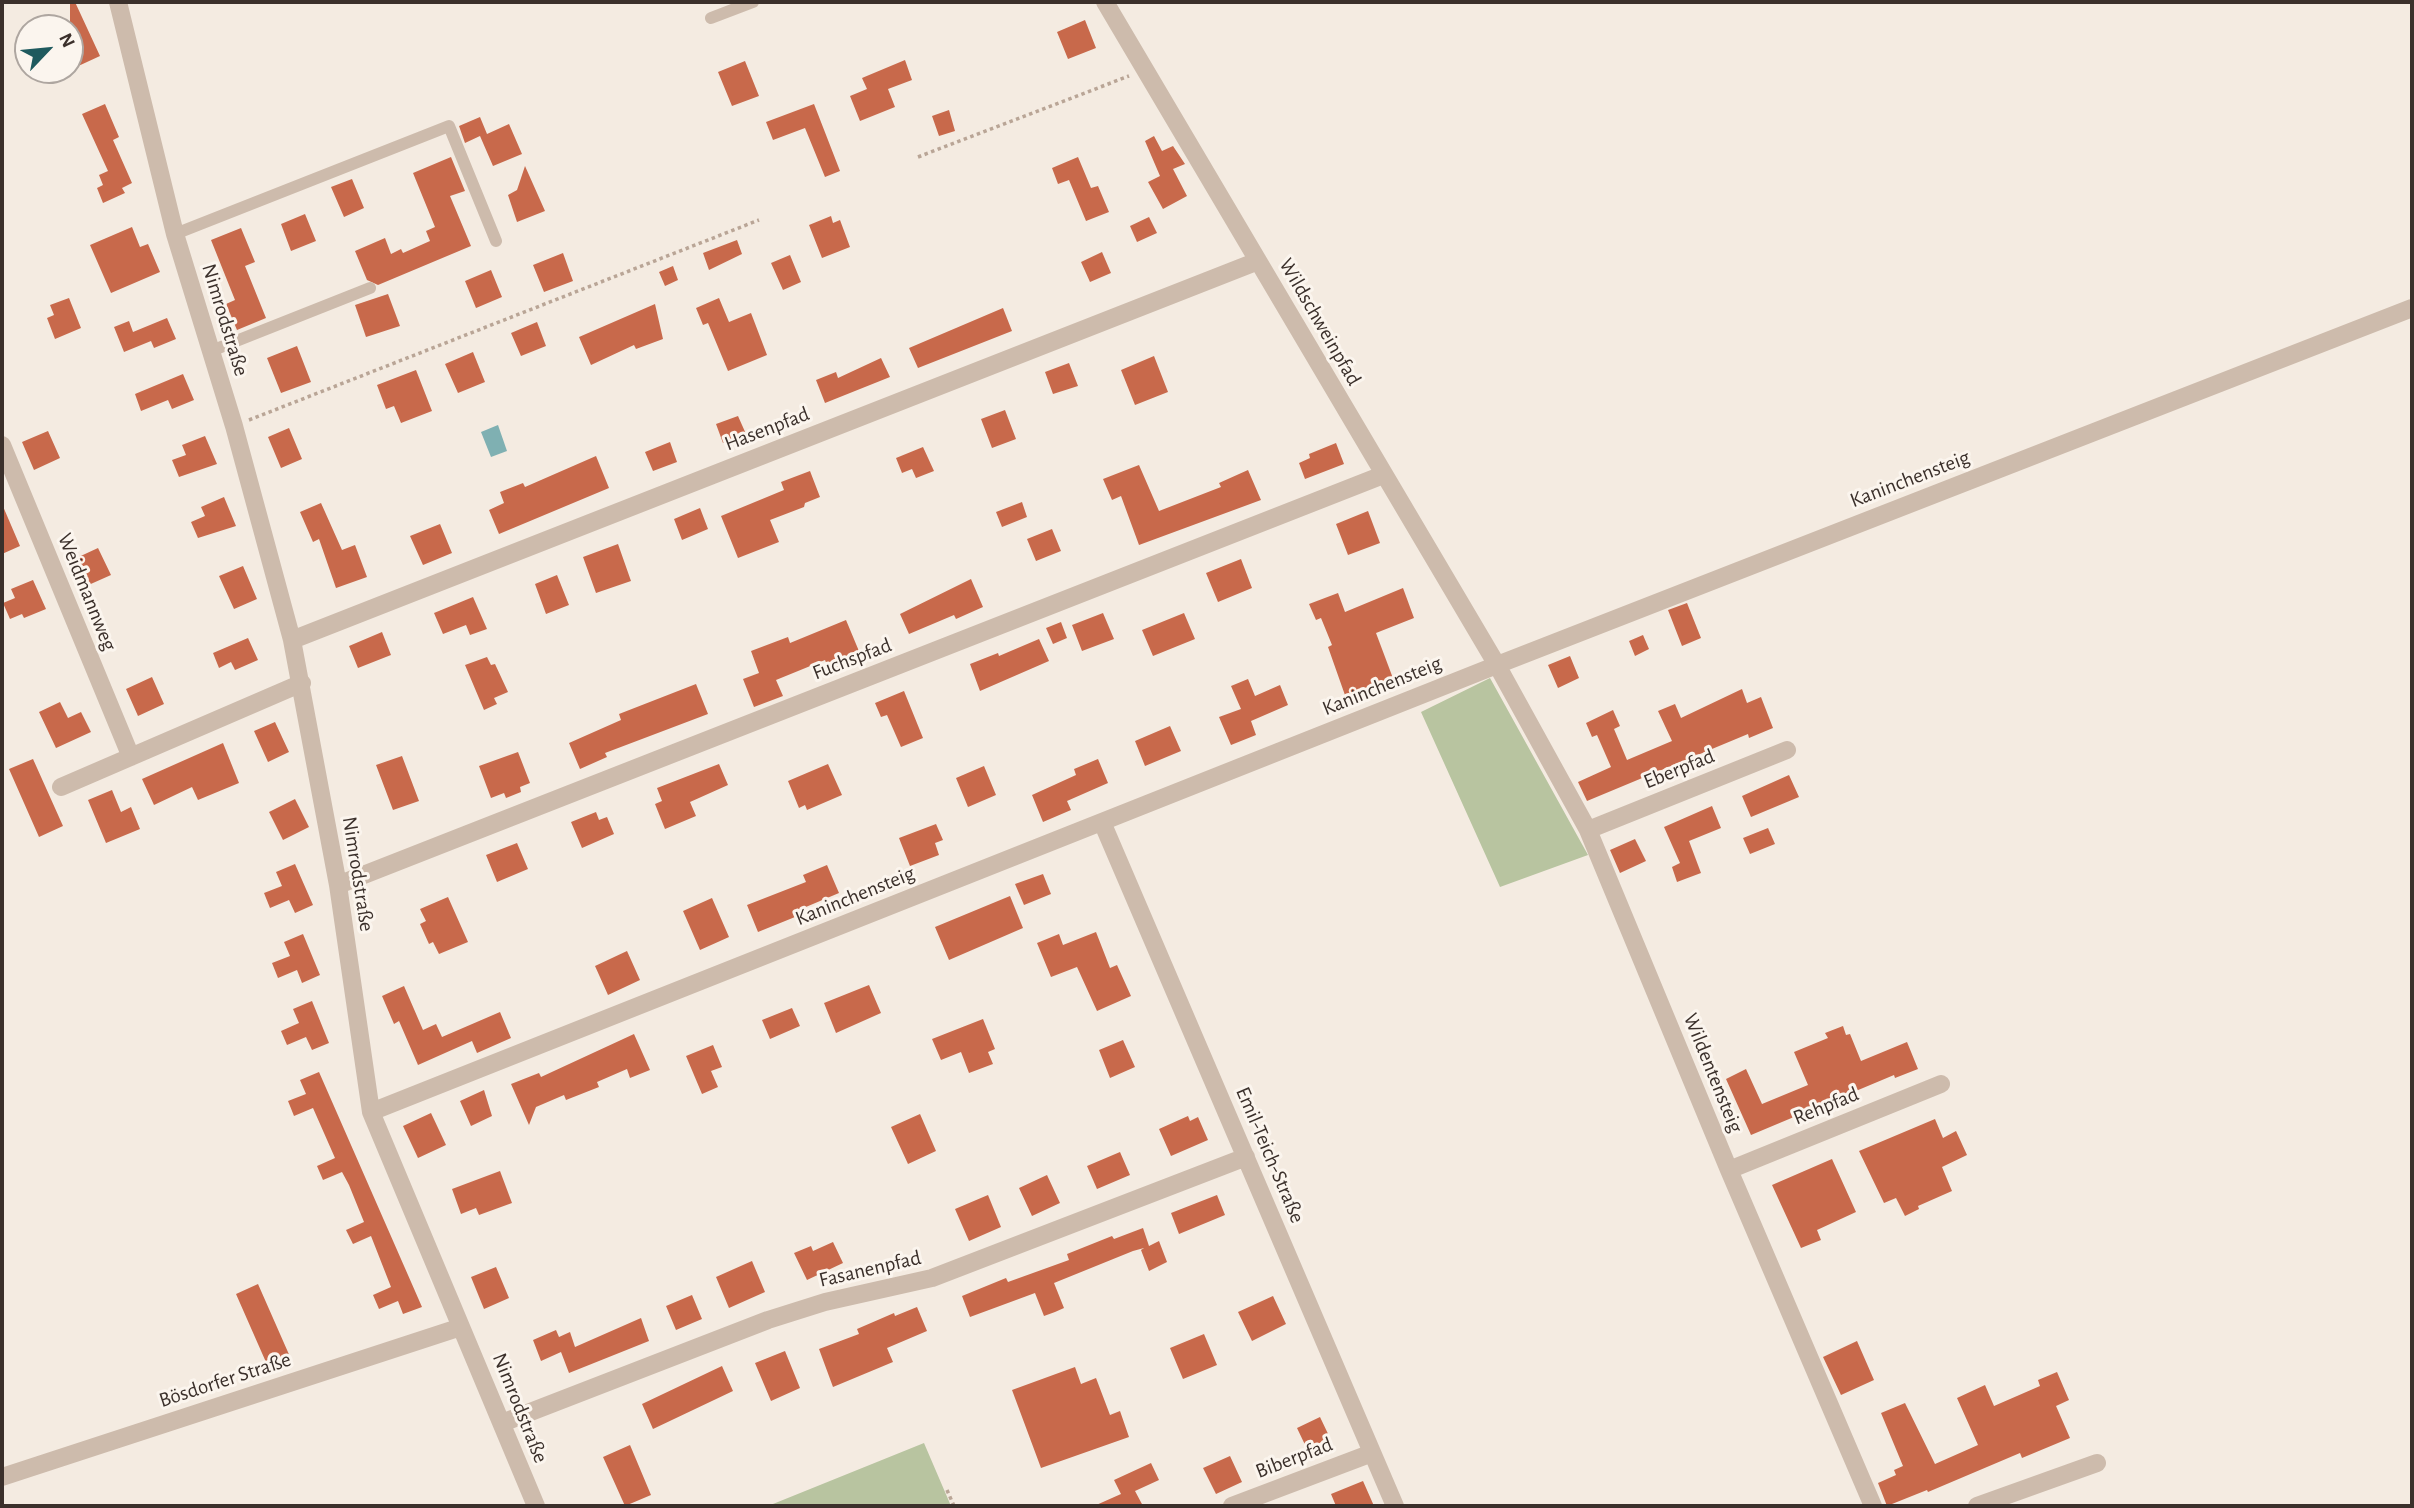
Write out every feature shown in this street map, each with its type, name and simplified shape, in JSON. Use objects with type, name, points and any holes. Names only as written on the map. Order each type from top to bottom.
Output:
[{"type":"street","name":"Nimrodstraße","points":[[118,2],[175,234],[234,426],[292,639],[338,885],[371,1112],[536,1506]]},
{"type":"street","name":"Wildschweinpfad","points":[[1105,2],[1497,665]]},
{"type":"street","name":"Hasenpfad","points":[[292,639],[1258,261]]},
{"type":"street","name":"Kaninchensteig","points":[[371,1112],[1497,665],[2412,308]]},
{"type":"street","name":"Weidmannweg","points":[[2,445],[131,757]]},
{"type":"street","name":"Fuchspfad","points":[[338,885],[1383,475]]},
{"type":"street","name":"Wildentensteig","points":[[1497,665],[1588,830],[1728,1170],[1873,1506]]},
{"type":"street","points":[[61,787],[302,683]]},
{"type":"street","name":"Eberpfad","points":[[1588,830],[1787,750]]},
{"type":"street","name":"Emil-Teich-Straße","points":[[1102,822],[1395,1506]]},
{"type":"street","name":"Rehpfad","points":[[1728,1170],[1941,1084]]},
{"type":"street","name":"Fasanenpfad","points":[[502,1423],[768,1320],[825,1302],[932,1278],[1247,1157]]},
{"type":"street","name":"Bösdorfer Straße","points":[[2,1477],[461,1327]]},
{"type":"street","name":"Biberpfad","points":[[1232,1506],[1373,1453]]},
{"type":"street","points":[[1977,1506],[2097,1463]]},
{"type":"lane","points":[[711,18],[752,2]]},
{"type":"lane","points":[[175,234],[449,126],[496,241]]},
{"type":"lane","points":[[211,351],[370,288]]},
{"type":"path","points":[[918,157],[1144,71]]},
{"type":"path","points":[[234,426],[759,220]]},
{"type":"path","points":[[947,1490],[954,1506]]},
{"type":"green space","points":[[1490,678],[1588,855],[1500,887],[1421,712]]},
{"type":"green space","points":[[924,1443],[951,1506],[768,1506]]},
{"type":"water","points":[[498,425],[507,451],[491,457],[481,432]]},
{"type":"building","points":[[70,2],[75,2],[81,14],[70,14]]},
{"type":"building","points":[[1085,20],[1096,48],[1068,59],[1057,32]]},
{"type":"building","points":[[84,21],[100,56],[84,63]]},
{"type":"building","points":[[905,60],[912,80],[888,89],[895,107],[860,121],[850,96],[867,89],[862,78]]},
{"type":"building","points":[[745,61],[759,96],[732,106],[718,72]]},
{"type":"building","points":[[105,104],[119,137],[113,140],[132,183],[122,188],[125,193],[103,203],[97,188],[103,185],[99,175],[108,171],[82,114]]},
{"type":"building","points":[[814,104],[840,171],[825,177],[805,128],[773,140],[766,122]]},
{"type":"building","points":[[949,110],[955,131],[939,136],[932,116]]},
{"type":"building","points":[[480,117],[487,134],[509,124],[522,154],[493,166],[480,136],[465,143],[459,126]]},
{"type":"building","points":[[1154,136],[1162,151],[1173,146],[1185,164],[1173,169],[1187,196],[1163,209],[1148,182],[1160,176],[1145,141]]},
{"type":"building","points":[[451,157],[465,191],[450,196],[471,246],[378,285],[367,280],[355,251],[385,238],[391,254],[401,249],[403,253],[430,241],[426,231],[435,227],[413,173]]},
{"type":"building","points":[[1078,157],[1091,188],[1098,186],[1109,212],[1086,221],[1069,180],[1058,184],[1052,168]]},
{"type":"building","points":[[525,166],[545,211],[517,222],[508,195],[517,190]]},
{"type":"building","points":[[352,179],[364,208],[344,217],[331,187]]},
{"type":"building","points":[[305,214],[316,241],[291,251],[281,224]]},
{"type":"building","points":[[831,216],[833,223],[840,220],[850,247],[822,258],[809,225]]},
{"type":"building","points":[[1149,217],[1157,233],[1137,242],[1130,226]]},
{"type":"building","points":[[132,227],[140,247],[148,244],[160,272],[111,293],[90,245]]},
{"type":"building","points":[[241,228],[255,262],[245,266],[266,318],[237,330],[226,304],[235,300],[211,240]]},
{"type":"building","points":[[737,240],[742,254],[709,270],[703,253]]},
{"type":"building","points":[[1102,252],[1111,273],[1090,282],[1081,262]]},
{"type":"building","points":[[563,253],[573,281],[544,292],[533,265]]},
{"type":"building","points":[[790,255],[801,282],[783,290],[771,263]]},
{"type":"building","points":[[673,266],[678,280],[665,286],[659,272]]},
{"type":"building","points":[[491,270],[502,297],[476,308],[465,281]]},
{"type":"building","points":[[388,294],[400,326],[366,337],[355,305]]},
{"type":"building","points":[[69,298],[81,328],[55,339],[47,318],[54,315],[50,305]]},
{"type":"building","points":[[719,298],[729,322],[751,313],[767,355],[728,371],[708,323],[703,325],[696,308]]},
{"type":"building","points":[[655,304],[663,339],[636,349],[634,345],[591,365],[579,337]]},
{"type":"building","points":[[1003,308],[1012,331],[918,368],[909,348]]},
{"type":"building","points":[[167,318],[176,339],[154,348],[151,341],[124,352],[114,327],[129,321],[133,332]]},
{"type":"building","points":[[537,322],[546,346],[521,356],[511,333]]},
{"type":"building","points":[[297,346],[311,382],[281,393],[267,358]]},
{"type":"building","points":[[473,352],[485,382],[458,393],[445,364]]},
{"type":"building","points":[[1154,356],[1168,392],[1135,405],[1121,370]]},
{"type":"building","points":[[881,358],[890,377],[825,403],[816,380],[836,372],[838,378]]},
{"type":"building","points":[[1069,363],[1078,386],[1053,394],[1045,372]]},
{"type":"building","points":[[416,370],[432,411],[401,423],[394,406],[386,409],[377,385]]},
{"type":"building","points":[[183,374],[194,400],[172,409],[168,400],[141,411],[135,394]]},
{"type":"building","points":[[1005,410],[1016,439],[992,448],[981,419]]},
{"type":"building","points":[[738,416],[746,434],[723,443],[716,424]]},
{"type":"building","points":[[289,428],[302,459],[281,468],[268,437]]},
{"type":"building","points":[[48,431],[60,458],[34,470],[22,442]]},
{"type":"building","points":[[205,436],[217,464],[179,477],[172,460],[186,455],[182,445]]},
{"type":"building","points":[[670,442],[677,462],[653,471],[645,452]]},
{"type":"building","points":[[1336,443],[1344,464],[1305,479],[1299,463],[1310,458],[1309,454]]},
{"type":"building","points":[[923,447],[934,471],[916,478],[912,469],[902,473],[896,458]]},
{"type":"building","points":[[596,456],[609,488],[499,534],[489,510],[504,503],[500,492],[523,483],[525,487]]},
{"type":"building","points":[[1139,465],[1159,511],[1221,487],[1219,483],[1248,470],[1261,500],[1139,545],[1121,496],[1112,500],[1103,479]]},
{"type":"building","points":[[810,471],[820,497],[805,503],[804,507],[770,520],[779,542],[738,558],[721,516],[784,490],[781,482]]},
{"type":"building","points":[[224,497],[236,526],[198,538],[191,522],[205,516],[201,507]]},
{"type":"building","points":[[1022,502],[1027,517],[1002,527],[996,512]]},
{"type":"building","points":[[321,503],[342,550],[355,545],[367,577],[336,588],[319,539],[313,542],[300,512]]},
{"type":"building","points":[[2,504],[20,546],[2,554]]},
{"type":"building","points":[[700,508],[708,529],[682,540],[674,519]]},
{"type":"building","points":[[1368,511],[1380,543],[1348,555],[1336,524]]},
{"type":"building","points":[[440,524],[452,553],[423,565],[410,536]]},
{"type":"building","points":[[1052,529],[1061,551],[1036,561],[1027,539]]},
{"type":"building","points":[[618,544],[631,581],[596,593],[583,557]]},
{"type":"building","points":[[98,548],[111,575],[84,587],[72,560]]},
{"type":"building","points":[[1241,559],[1252,588],[1218,602],[1206,573]]},
{"type":"building","points":[[243,566],[257,599],[234,609],[219,576]]},
{"type":"building","points":[[557,575],[569,605],[546,614],[535,584]]},
{"type":"building","points":[[971,579],[983,607],[956,619],[954,615],[909,634],[900,614]]},
{"type":"building","points":[[33,580],[46,609],[24,618],[22,614],[10,619],[3,603],[15,598],[11,589]]},
{"type":"building","points":[[1403,588],[1414,618],[1376,633],[1394,681],[1346,698],[1328,647],[1332,645],[1321,618],[1316,620],[1309,604],[1338,593],[1345,612]]},
{"type":"building","points":[[473,597],[487,629],[470,635],[466,625],[443,634],[434,613]]},
{"type":"building","points":[[1687,603],[1701,638],[1682,646],[1668,610]]},
{"type":"building","points":[[1103,613],[1114,639],[1082,651],[1072,625]]},
{"type":"building","points":[[1184,613],[1195,639],[1153,656],[1142,630]]},
{"type":"building","points":[[846,620],[861,656],[853,659],[855,664],[839,671],[837,666],[829,670],[825,660],[776,680],[783,696],[754,707],[743,679],[759,673],[751,651],[788,637],[790,643]]},
{"type":"building","points":[[1061,622],[1067,638],[1053,644],[1046,628]]},
{"type":"building","points":[[382,632],[391,655],[358,668],[349,646]]},
{"type":"building","points":[[1643,635],[1649,649],[1635,656],[1629,641]]},
{"type":"building","points":[[248,638],[258,660],[235,670],[231,662],[219,668],[213,653]]},
{"type":"building","points":[[1039,639],[1049,661],[980,691],[970,664],[998,653],[999,656]]},
{"type":"building","points":[[1570,656],[1579,678],[1558,688],[1548,665]]},
{"type":"building","points":[[487,657],[491,665],[495,664],[508,692],[494,698],[497,704],[484,710],[465,665]]},
{"type":"building","points":[[152,677],[164,704],[138,716],[126,689]]},
{"type":"building","points":[[1248,679],[1255,696],[1280,685],[1288,705],[1251,721],[1256,735],[1231,745],[1219,717],[1241,709],[1231,686]]},
{"type":"building","points":[[696,684],[708,714],[605,753],[607,757],[580,769],[569,743],[621,720],[619,714]]},
{"type":"building","points":[[1742,689],[1747,703],[1761,697],[1773,728],[1749,738],[1748,734],[1587,801],[1578,782],[1611,767],[1597,735],[1592,737],[1586,723],[1613,710],[1620,726],[1614,729],[1627,760],[1672,741],[1658,711],[1675,704],[1681,718]]},
{"type":"building","points":[[904,691],[923,738],[901,747],[887,715],[881,717],[875,703]]},
{"type":"building","points":[[60,702],[68,718],[81,712],[91,732],[56,748],[39,712]]},
{"type":"building","points":[[275,722],[289,752],[268,762],[254,731]]},
{"type":"building","points":[[1170,726],[1181,751],[1145,766],[1135,741]]},
{"type":"building","points":[[223,743],[239,783],[198,800],[192,787],[154,805],[142,779]]},
{"type":"building","points":[[518,752],[530,783],[520,787],[521,792],[506,798],[504,793],[491,798],[479,766]]},
{"type":"building","points":[[402,756],[419,801],[393,810],[376,765]]},
{"type":"building","points":[[33,759],[63,826],[39,837],[9,769]]},
{"type":"building","points":[[1098,759],[1108,783],[1067,801],[1071,810],[1043,822],[1032,795],[1076,775],[1074,769]]},
{"type":"building","points":[[719,764],[728,785],[690,802],[696,816],[665,829],[655,804],[662,801],[657,788]]},
{"type":"building","points":[[828,764],[842,795],[807,810],[805,805],[799,808],[788,781]]},
{"type":"building","points":[[984,766],[996,795],[968,807],[956,778]]},
{"type":"building","points":[[1789,775],[1799,797],[1751,817],[1742,796]]},
{"type":"building","points":[[112,790],[121,812],[131,807],[140,829],[106,843],[88,800]]},
{"type":"building","points":[[295,799],[309,827],[283,840],[269,812]]},
{"type":"building","points":[[1712,806],[1721,828],[1689,841],[1701,873],[1677,882],[1672,867],[1680,863],[1664,827]]},
{"type":"building","points":[[596,812],[599,820],[607,817],[614,834],[582,848],[571,822]]},
{"type":"building","points":[[936,824],[943,840],[935,843],[939,855],[910,866],[899,838]]},
{"type":"building","points":[[1768,828],[1775,844],[1750,854],[1743,838]]},
{"type":"building","points":[[1635,839],[1646,861],[1620,873],[1610,850]]},
{"type":"building","points":[[517,843],[528,869],[497,882],[486,855]]},
{"type":"building","points":[[295,864],[313,905],[295,913],[289,900],[270,908],[264,893],[282,886],[276,872]]},
{"type":"building","points":[[827,865],[839,893],[794,912],[795,917],[758,932],[747,905],[806,882],[803,875]]},
{"type":"building","points":[[1043,874],[1051,894],[1024,905],[1015,884]]},
{"type":"building","points":[[1010,896],[1023,928],[949,960],[935,927]]},
{"type":"building","points":[[448,897],[468,942],[439,954],[433,942],[429,944],[420,924],[426,921],[420,909]]},
{"type":"building","points":[[712,898],[729,937],[700,950],[683,911]]},
{"type":"building","points":[[1096,932],[1110,968],[1117,965],[1131,996],[1097,1011],[1077,967],[1051,977],[1037,943],[1059,934],[1063,945]]},
{"type":"building","points":[[303,934],[320,975],[302,983],[297,970],[278,978],[272,963],[290,956],[284,942]]},
{"type":"building","points":[[627,951],[640,980],[608,995],[595,966]]},
{"type":"building","points":[[869,985],[881,1013],[836,1033],[824,1003]]},
{"type":"building","points":[[404,986],[423,1030],[436,1024],[442,1037],[500,1012],[511,1038],[477,1053],[472,1041],[418,1065],[399,1021],[394,1024],[382,996]]},
{"type":"building","points":[[312,1001],[329,1043],[312,1050],[306,1037],[287,1045],[281,1031],[299,1023],[293,1009]]},
{"type":"building","points":[[792,1008],[800,1026],[770,1039],[762,1020]]},
{"type":"building","points":[[983,1019],[995,1049],[988,1052],[993,1064],[969,1073],[961,1052],[941,1060],[932,1039]]},
{"type":"building","points":[[1843,1026],[1846,1035],[1850,1034],[1861,1061],[1907,1042],[1918,1069],[1895,1078],[1894,1075],[1751,1135],[1726,1079],[1746,1069],[1762,1104],[1808,1085],[1794,1052],[1828,1038],[1825,1033]]},
{"type":"building","points":[[634,1034],[650,1070],[630,1078],[627,1069],[597,1082],[599,1087],[566,1100],[564,1095],[536,1107],[529,1125],[511,1084],[539,1073],[541,1077]]},
{"type":"building","points":[[1123,1040],[1135,1067],[1110,1078],[1099,1050]]},
{"type":"building","points":[[713,1045],[722,1067],[711,1071],[718,1087],[702,1094],[686,1056]]},
{"type":"building","points":[[319,1072],[422,1307],[403,1314],[398,1301],[379,1309],[373,1295],[391,1287],[371,1236],[353,1244],[346,1230],[364,1222],[349,1185],[342,1172],[323,1180],[317,1166],[335,1158],[313,1108],[294,1116],[288,1101],[306,1094],[300,1080]]},
{"type":"building","points":[[484,1090],[492,1116],[471,1126],[460,1101]]},
{"type":"building","points":[[431,1113],[446,1145],[418,1158],[403,1126]]},
{"type":"building","points":[[920,1114],[936,1151],[908,1164],[891,1127]]},
{"type":"building","points":[[1188,1116],[1190,1121],[1198,1117],[1208,1140],[1171,1156],[1159,1129]]},
{"type":"building","points":[[1935,1119],[1943,1138],[1956,1131],[1967,1155],[1942,1167],[1952,1191],[1918,1206],[1919,1209],[1905,1216],[1896,1198],[1884,1203],[1859,1151]]},
{"type":"building","points":[[1120,1152],[1130,1175],[1097,1189],[1087,1166]]},
{"type":"building","points":[[1832,1159],[1856,1212],[1817,1230],[1821,1240],[1801,1248],[1772,1185]]},
{"type":"building","points":[[500,1171],[512,1203],[479,1215],[476,1208],[461,1214],[452,1189]]},
{"type":"building","points":[[1047,1175],[1060,1203],[1032,1216],[1019,1188]]},
{"type":"building","points":[[988,1195],[1001,1227],[969,1241],[955,1209]]},
{"type":"building","points":[[1217,1195],[1225,1215],[1179,1234],[1171,1213]]},
{"type":"building","points":[[1143,1228],[1149,1246],[1159,1241],[1167,1262],[1149,1271],[1141,1250],[1144,1248],[1133,1251],[1054,1283],[1064,1308],[1055,1312],[1044,1316],[1035,1293],[970,1317],[962,1296],[1006,1278],[1008,1282],[1069,1260],[1067,1254],[1112,1236],[1114,1239]]},
{"type":"building","points":[[833,1242],[843,1263],[807,1280],[794,1253],[811,1246],[813,1251]]},
{"type":"building","points":[[752,1261],[765,1292],[729,1308],[716,1277]]},
{"type":"building","points":[[496,1267],[509,1298],[484,1309],[471,1277]]},
{"type":"building","points":[[258,1284],[291,1359],[269,1369],[236,1294]]},
{"type":"building","points":[[692,1295],[702,1319],[676,1330],[666,1306]]},
{"type":"building","points":[[1273,1296],[1286,1324],[1252,1341],[1238,1312]]},
{"type":"building","points":[[917,1307],[927,1331],[887,1348],[893,1362],[833,1387],[819,1349],[859,1334],[857,1329],[894,1313],[895,1316]]},
{"type":"building","points":[[641,1318],[649,1341],[569,1373],[561,1352],[541,1361],[533,1340],[556,1330],[559,1337],[570,1332],[575,1347]]},
{"type":"building","points":[[1204,1334],[1217,1365],[1183,1379],[1170,1348]]},
{"type":"building","points":[[1857,1341],[1874,1380],[1841,1395],[1823,1357]]},
{"type":"building","points":[[785,1351],[800,1388],[771,1401],[755,1363]]},
{"type":"building","points":[[722,1366],[733,1391],[653,1429],[642,1404]]},
{"type":"building","points":[[1075,1367],[1081,1384],[1096,1378],[1110,1415],[1120,1411],[1129,1437],[1041,1468],[1012,1390]]},
{"type":"building","points":[[2057,1372],[2069,1400],[2056,1406],[2070,1438],[2022,1458],[2020,1453],[1928,1492],[1927,1490],[1887,1506],[1878,1483],[1896,1475],[1894,1470],[1903,1466],[1881,1413],[1905,1403],[1935,1464],[1978,1445],[1957,1398],[1985,1385],[1994,1406],[2040,1386],[2038,1380]]},
{"type":"building","points":[[1320,1417],[1330,1438],[1307,1449],[1297,1428]]},
{"type":"building","points":[[630,1445],[651,1495],[625,1506],[603,1457]]},
{"type":"building","points":[[1230,1456],[1242,1482],[1216,1494],[1203,1468]]},
{"type":"building","points":[[1151,1463],[1159,1480],[1135,1491],[1143,1506],[1094,1506],[1121,1494],[1114,1480]]},
{"type":"building","points":[[1363,1481],[1374,1506],[1336,1506],[1331,1494]]}]
